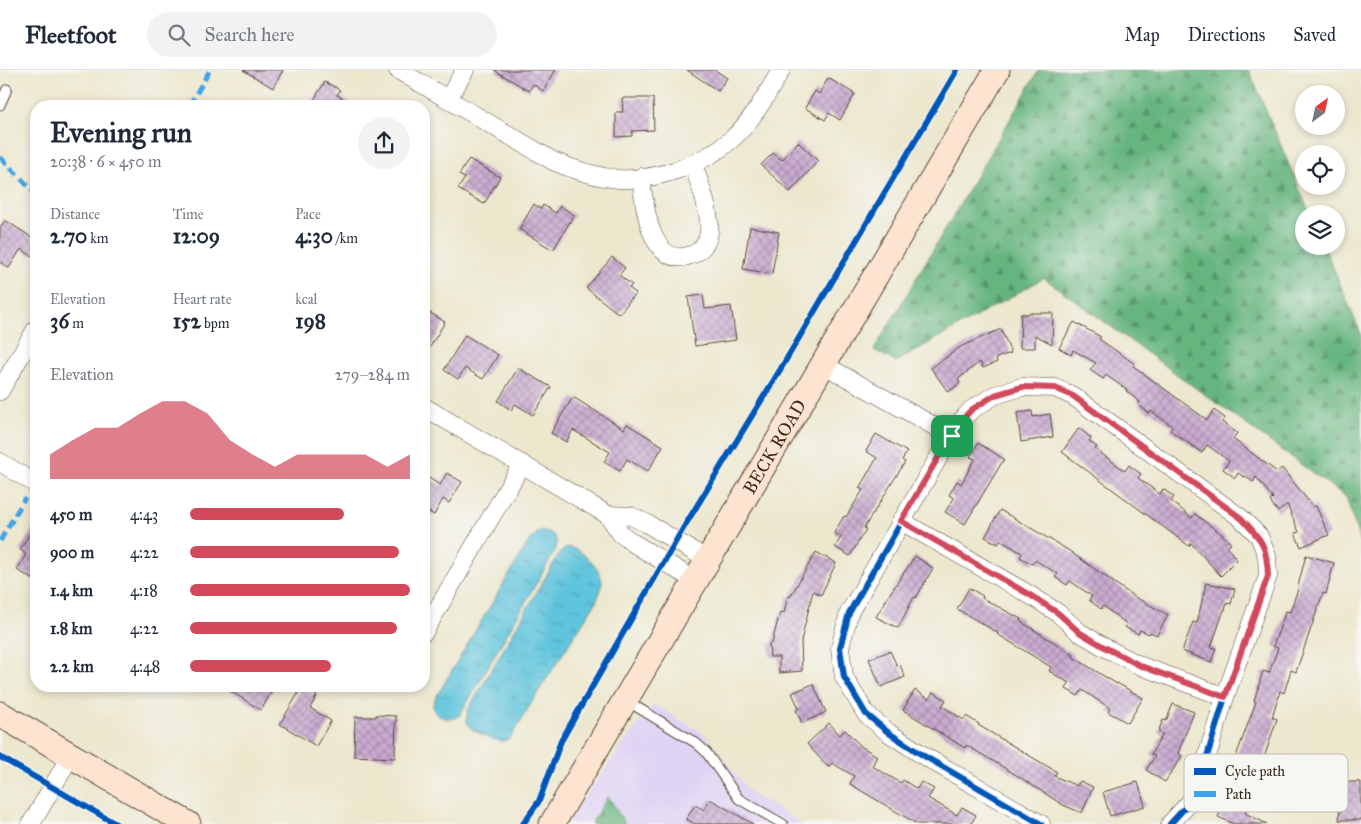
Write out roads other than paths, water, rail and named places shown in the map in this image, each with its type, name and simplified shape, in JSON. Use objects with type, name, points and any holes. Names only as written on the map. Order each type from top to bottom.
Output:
[{"type":"main road","name":"BECK ROAD","points":[[552,824],[997,70]]},
{"type":"main road","points":[[0,714],[188,824]]},
{"type":"street","points":[[398,70],[553,160],[573,169],[620,179],[678,170],[708,156],[732,139],[758,108],[781,70]]},
{"type":"street","points":[[448,99],[465,70]]},
{"type":"street","points":[[641,177],[643,196],[653,238],[659,248],[666,254],[684,257],[694,254],[699,250],[707,240],[709,233],[708,216],[693,164]]},
{"type":"street","points":[[0,391],[30,339]]},
{"type":"street","points":[[824,364],[952,436]]},
{"type":"street","points":[[1041,824],[924,756],[889,733],[866,714],[844,676],[840,648],[849,613],[956,427],[971,410],[995,395],[1022,387],[1055,388],[1073,396],[1241,518],[1259,536],[1267,556],[1268,576],[1225,697],[1208,754]]},
{"type":"street","points":[[430,410],[608,514],[631,516],[708,560]]},
{"type":"street","points":[[0,462],[30,480]]},
{"type":"street","points":[[430,622],[522,464]]},
{"type":"street","points":[[608,514],[621,534],[696,581]]},
{"type":"street","points":[[901,521],[1030,595],[1058,613],[1079,632],[1106,648],[1141,666],[1225,697]]},
{"type":"street","points":[[31,824],[71,756]]},
{"type":"street","points":[[1170,824],[1184,809]]},
{"type":"lane","points":[[0,104],[7,90]]},
{"type":"lane","points":[[625,700],[696,743],[706,752],[739,799],[784,824]]},
{"type":"water","points":[[539,531],[551,533],[554,536],[556,539],[555,551],[460,715],[450,719],[443,718],[434,711],[435,699],[529,541]]},
{"type":"water","points":[[567,547],[579,551],[590,560],[598,571],[602,586],[596,602],[512,736],[507,740],[501,741],[475,731],[468,724],[468,710],[559,554]]}]
